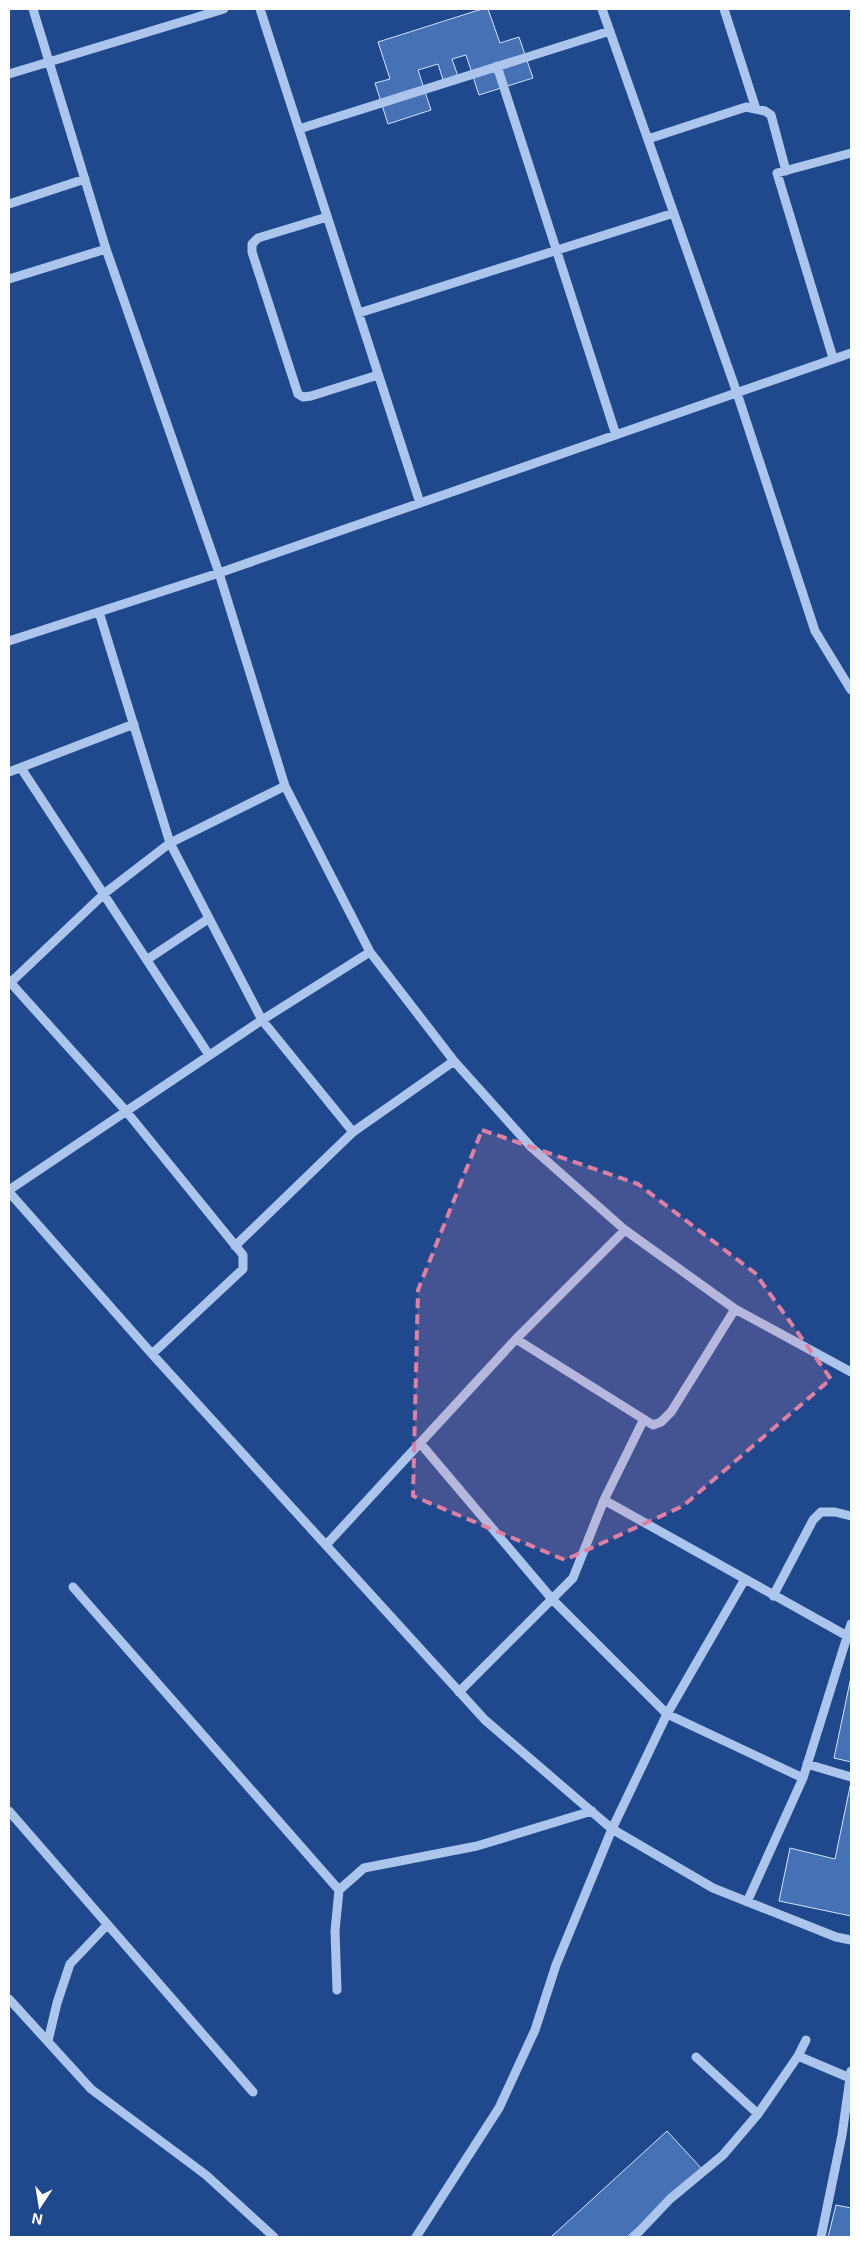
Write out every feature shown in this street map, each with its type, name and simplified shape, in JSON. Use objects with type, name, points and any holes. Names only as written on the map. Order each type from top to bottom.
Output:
[{"type":"street","points":[[33,9],[106,248],[219,573],[285,786],[370,952],[454,1061],[531,1147],[625,1230],[735,1309],[851,1372]]},
{"type":"street","points":[[9,74],[224,9]]},
{"type":"street","points":[[260,9],[420,503]]},
{"type":"street","points":[[602,9],[737,393],[815,631],[851,690]]},
{"type":"street","points":[[724,9],[756,109]]},
{"type":"street","points":[[299,129],[610,31]]},
{"type":"street","points":[[498,66],[616,435]]},
{"type":"street","points":[[648,139],[746,107],[765,111],[770,115],[786,171]]},
{"type":"street","points":[[833,358],[777,172],[851,153]]},
{"type":"street","points":[[9,204],[85,178]]},
{"type":"street","points":[[358,313],[674,213]]},
{"type":"street","points":[[327,216],[258,238],[252,244],[255,262],[298,394],[303,397],[311,396],[378,375]]},
{"type":"street","points":[[9,279],[106,248]]},
{"type":"street","points":[[9,641],[219,573],[851,353]]},
{"type":"street","points":[[99,612],[170,843],[262,1020],[353,1132]]},
{"type":"street","points":[[9,772],[134,724]]},
{"type":"street","points":[[21,768],[105,893],[209,1055]]},
{"type":"street","points":[[152,1354],[243,1270],[243,1255],[126,1111],[9,983],[105,893],[170,843],[285,786]]},
{"type":"street","points":[[148,960],[208,918]]},
{"type":"street","points":[[370,952],[209,1055],[9,1191],[152,1354],[485,1720],[612,1829],[714,1888],[836,1937],[851,1940]]},
{"type":"street","points":[[235,1246],[353,1132],[454,1061]]},
{"type":"street","points":[[326,1545],[516,1338],[625,1230]]},
{"type":"street","points":[[516,1338],[653,1426],[662,1422],[671,1412],[735,1309]]},
{"type":"street","points":[[459,1692],[573,1578],[604,1500],[643,1420]]},
{"type":"street","points":[[420,1443],[552,1599],[668,1714],[803,1778]]},
{"type":"street","points":[[604,1500],[849,1637]]},
{"type":"street","points":[[773,1596],[813,1520],[821,1512],[834,1512],[851,1516]]},
{"type":"street","points":[[416,2237],[500,2108],[535,2030],[556,1965],[612,1829],[668,1714],[745,1579]]},
{"type":"street","points":[[73,1587],[339,1890]]},
{"type":"street","points":[[747,1902],[803,1778],[849,1637],[851,1624]]},
{"type":"street","points":[[807,1764],[851,1777]]},
{"type":"street","points":[[337,1990],[335,1930],[339,1890],[364,1868],[477,1846],[592,1811]]},
{"type":"street","points":[[9,1812],[253,2092]]},
{"type":"street","points":[[48,2042],[57,2002],[70,1964],[107,1925]]},
{"type":"street","points":[[9,1999],[91,2089],[206,2175],[274,2237]]},
{"type":"street","points":[[634,2237],[670,2199],[723,2155],[758,2114],[798,2056],[806,2040]]},
{"type":"street","points":[[798,2056],[851,2074],[847,2136],[821,2237]]},
{"type":"street","points":[[696,2057],[758,2114]]},
{"type":"highlighted area","points":[[482,1130],[638,1184],[755,1273],[831,1379],[683,1506],[565,1560],[413,1496],[418,1290]]},
{"type":"building","points":[[482,9],[488,9],[500,43],[519,37],[533,78],[479,95],[466,55],[452,59],[460,82],[445,86],[438,64],[418,70],[431,110],[388,124],[375,83],[390,79],[378,42]]},
{"type":"building","points":[[851,1677],[851,1762],[834,1758]]},
{"type":"building","points":[[851,1782],[851,1916],[779,1901],[790,1848],[835,1859]]},
{"type":"building","points":[[667,2131],[702,2169],[627,2237],[551,2237]]},
{"type":"building","points":[[836,2205],[851,2208],[851,2237],[828,2237]]}]
